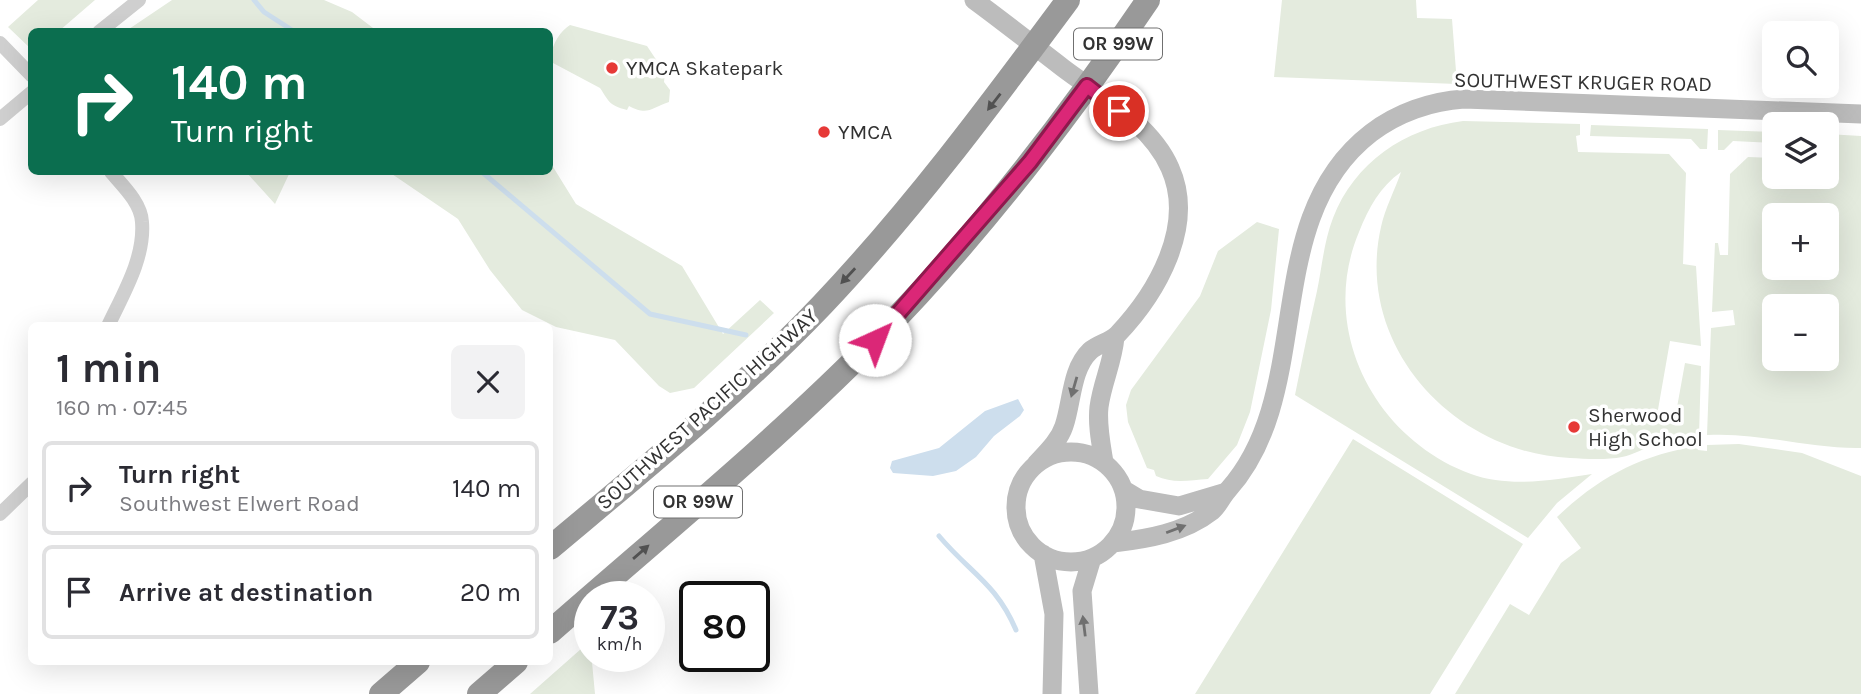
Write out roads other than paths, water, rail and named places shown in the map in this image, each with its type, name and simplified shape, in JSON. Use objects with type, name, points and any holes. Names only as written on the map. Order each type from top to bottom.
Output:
[{"type":"highway","name":"SOUTHWEST PACIFIC HIGHWAY","points":[[553,545],[742,383],[822,304],[929,184],[1068,0]]},
{"type":"highway","name":"OR 99W","points":[[553,629],[758,449],[875,340],[1030,162],[1148,0]]},
{"type":"highway","points":[[381,694],[415,665]]},
{"type":"highway","points":[[479,694],[513,665]]},
{"type":"main road","points":[[974,0],[1148,134],[1170,167],[1176,188],[1177,227],[1170,257],[1153,288],[1115,337],[1089,352],[1075,379],[1064,426],[1055,444],[1036,464],[1018,488],[1018,527],[1033,547],[1043,554],[1059,561],[1076,562],[1092,558],[1112,543],[1125,518],[1124,490],[1116,474],[1104,462],[1088,454],[1070,451],[1052,454],[1036,464]]},
{"type":"main road","name":"SOUTHWEST KRUGER ROAD","points":[[1112,543],[1160,535],[1200,520],[1216,509],[1226,492],[1248,466],[1263,435],[1309,223],[1318,197],[1351,151],[1393,119],[1427,106],[1464,99],[1861,114]]},
{"type":"main road","points":[[1104,462],[1099,409],[1103,386],[1112,362],[1115,337]]},
{"type":"main road","points":[[1124,490],[1139,499],[1179,506],[1195,503],[1211,494],[1226,492]]},
{"type":"main road","points":[[1043,554],[1054,614],[1052,694]]},
{"type":"main road","points":[[1089,694],[1082,591],[1092,558]]},
{"type":"street","points":[[104,28],[139,0]]},
{"type":"street","points":[[0,43],[28,72]]},
{"type":"street","points":[[0,119],[28,95]]},
{"type":"street","points":[[110,322],[135,268],[142,221],[133,198],[114,175]]},
{"type":"street","points":[[0,514],[28,487]]},
{"type":"water","points":[[1018,399],[1024,410],[1020,416],[994,436],[976,457],[956,471],[933,476],[893,473],[890,468],[892,461],[939,448],[985,411]]},
{"type":"waterway","points":[[254,0],[264,12],[289,28]]},
{"type":"waterway","points":[[486,175],[650,314],[746,335]]},
{"type":"waterway","points":[[939,536],[991,589],[1016,630]]},
{"type":"place","name":"YMCA Skatepark","points":[[612,68]]},
{"type":"place","name":"YMCA","points":[[824,132]]},
{"type":"place","name":"Sherwood High School","points":[[1574,427]]}]
